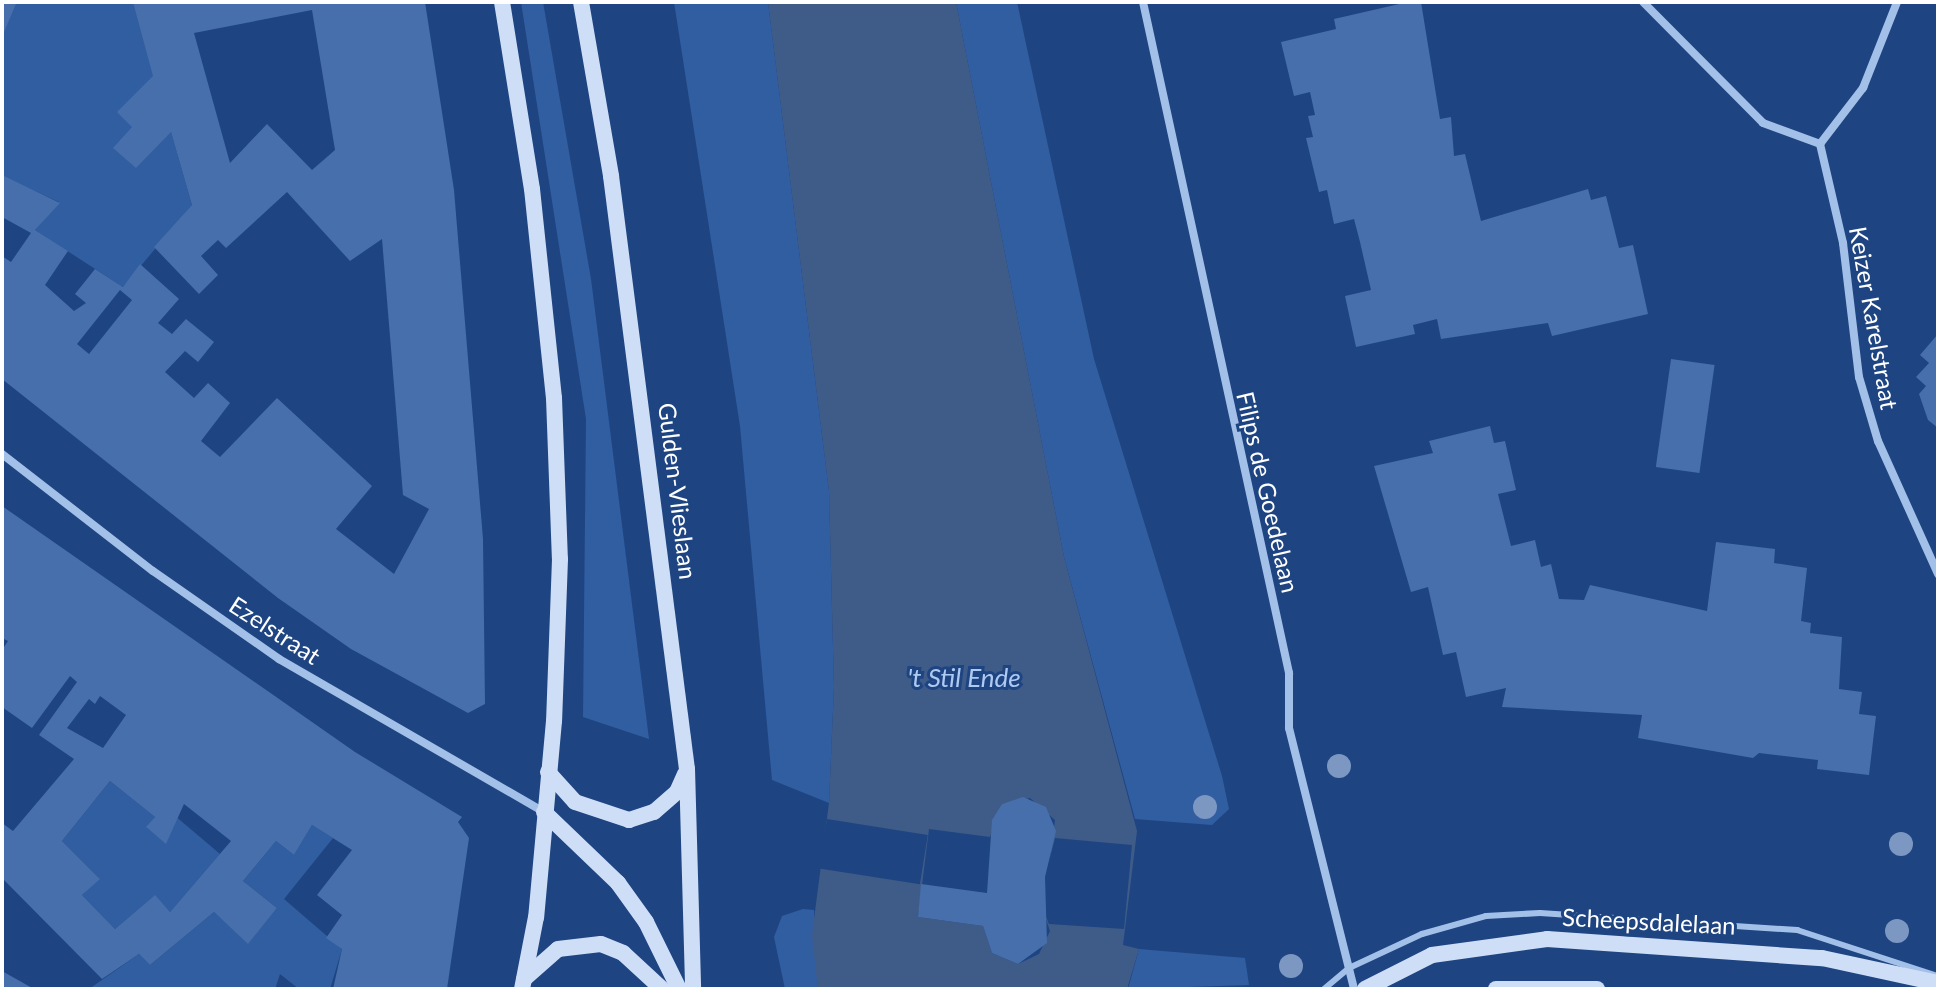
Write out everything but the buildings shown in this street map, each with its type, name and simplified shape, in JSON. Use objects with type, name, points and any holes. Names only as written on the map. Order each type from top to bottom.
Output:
[{"type":"main road","points":[[502,2],[532,189],[554,398],[560,559],[536,917],[523,984]]},
{"type":"main road","name":"Gulden-Vlieslaan","points":[[581,2],[618,223],[687,769],[693,989]]},
{"type":"main road","points":[[548,772],[575,802],[629,820],[654,812],[677,792],[687,769]]},
{"type":"main road","points":[[544,812],[618,883],[646,922],[679,989]]},
{"type":"main road","name":"Scheepsdalelaan","points":[[1365,989],[1432,955],[1547,939],[1822,958],[1938,983]]},
{"type":"main road","points":[[523,984],[558,949],[601,944],[623,953],[662,989]]},
{"type":"main road","points":[[1496,989],[1597,989]]},
{"type":"street","name":"Filips de Goedelaan","points":[[1143,2],[1289,673],[1289,728],[1354,989]]},
{"type":"street","points":[[1643,2],[1763,123],[1820,144],[1863,88],[1897,2]]},
{"type":"street","name":"Keizer Karelstraat","points":[[1820,144],[1843,243],[1859,377],[1878,441],[1938,574]]},
{"type":"street","name":"Ezelstraat","points":[[2,454],[153,571],[279,659],[502,783],[544,812]]},
{"type":"lane","points":[[1324,989],[1349,968],[1422,934],[1486,916],[1567,912],[1797,930],[1938,976]]},
{"type":"shaded area","points":[[17,2],[134,2],[192,205],[123,287],[35,230],[59,202],[2,176],[2,36]]},
{"type":"shaded area","points":[[521,2],[543,2],[591,279],[649,739],[583,717],[586,419]]},
{"type":"shaded area","points":[[674,2],[768,2],[829,491],[834,687],[829,803],[772,780],[740,426]]},
{"type":"shaded area","points":[[956,2],[1017,2],[1094,359],[1222,776],[1229,809],[1212,825],[1135,819],[1064,557]]},
{"type":"shaded area","points":[[110,781],[155,817],[147,828],[166,843],[174,815],[220,854],[170,912],[154,896],[115,929],[82,895],[99,878],[62,841]]},
{"type":"shaded area","points":[[312,825],[333,838],[284,899],[342,949],[330,989],[299,989],[280,974],[275,989],[89,989],[139,954],[150,965],[214,912],[248,943],[277,908],[243,881],[276,841],[294,855]]},
{"type":"shaded area","points":[[803,909],[814,910],[818,989],[785,989],[774,937],[782,916]]},
{"type":"shaded area","points":[[1139,949],[1245,958],[1249,985],[1128,989]]},
{"type":"water","name":"'t Stil Ende","points":[[768,2],[956,2],[1064,557],[1137,831],[1123,945],[1139,949],[1127,989],[818,989],[812,935],[829,803],[834,687],[829,491]],"holes":[[[1030,798],[1055,820],[1043,910],[1050,931],[1039,954],[1018,964],[992,953],[983,926],[918,917],[929,829],[990,837],[1002,804]]]},
{"type":"pier","points":[[827,819],[928,835],[920,884],[819,868]]},
{"type":"pier","points":[[1055,838],[1132,845],[1124,929],[1049,924],[1043,910],[1045,877]]}]
